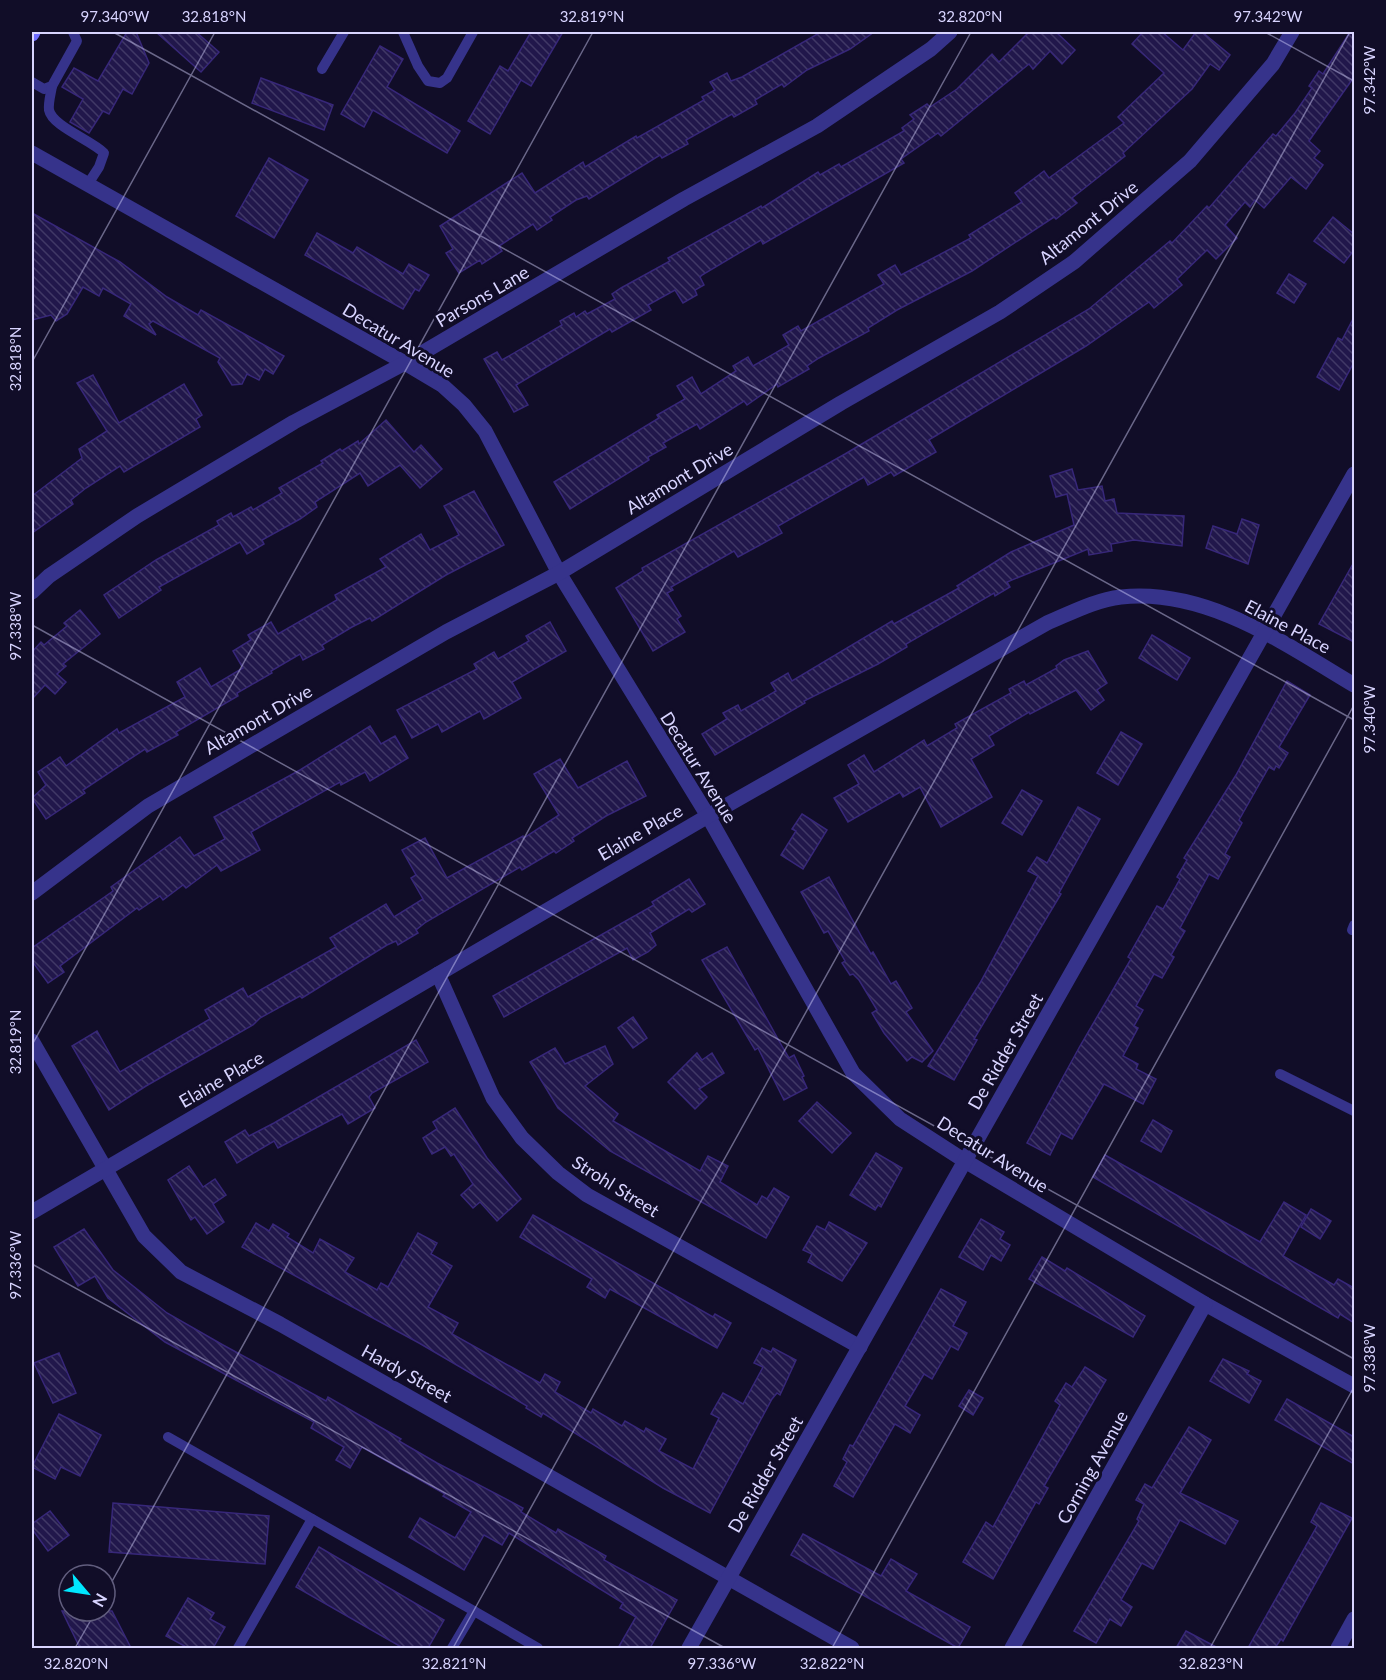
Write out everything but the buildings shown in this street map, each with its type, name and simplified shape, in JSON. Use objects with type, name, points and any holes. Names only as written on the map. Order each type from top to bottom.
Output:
[{"type":"street","name":"Parsons Lane","points":[[32,592],[50,576],[137,516],[294,422],[405,363],[684,200],[817,126],[931,49],[950,32]]},
{"type":"street","name":"Altamont Drive","points":[[32,893],[148,806],[446,632],[559,573],[841,403],[1000,312],[1074,262],[1190,160],[1273,64],[1293,32]]},
{"type":"street","name":"Decatur Avenue","points":[[32,153],[405,363],[442,385],[464,405],[485,431],[559,573],[708,816],[853,1073],[900,1119],[965,1161],[1205,1304],[1354,1386]]},
{"type":"street","name":"De Ridder Street","points":[[689,1648],[1354,474]]},
{"type":"street","name":"Elaine Place","points":[[32,1212],[708,816],[1047,623],[1091,604],[1121,597],[1156,597],[1192,604],[1265,632],[1354,685]]},
{"type":"street","name":"Strohl Street","points":[[438,974],[493,1098],[522,1138],[558,1173],[587,1195],[860,1347]]},
{"type":"street","name":"Hardy Street","points":[[32,1041],[104,1170],[144,1236],[181,1272],[311,1341],[728,1580],[852,1648]]},
{"type":"street","name":"Corning Avenue","points":[[1012,1648],[1205,1304]]},
{"type":"street","points":[[1338,1648],[1354,1619]]},
{"type":"lane","points":[[73,32],[77,41],[52,86],[49,110],[55,121],[95,144],[104,153],[99,167],[88,184]]},
{"type":"lane","points":[[322,69],[344,32]]},
{"type":"lane","points":[[404,32],[418,66],[428,81],[440,83],[447,78],[473,32]]},
{"type":"lane","points":[[32,82],[44,89],[52,86]]},
{"type":"lane","points":[[1280,1074],[1354,1111]]},
{"type":"lane","points":[[168,1437],[538,1648]]},
{"type":"lane","points":[[238,1648],[312,1519]]},
{"type":"lane","points":[[452,1648],[474,1611]]}]
